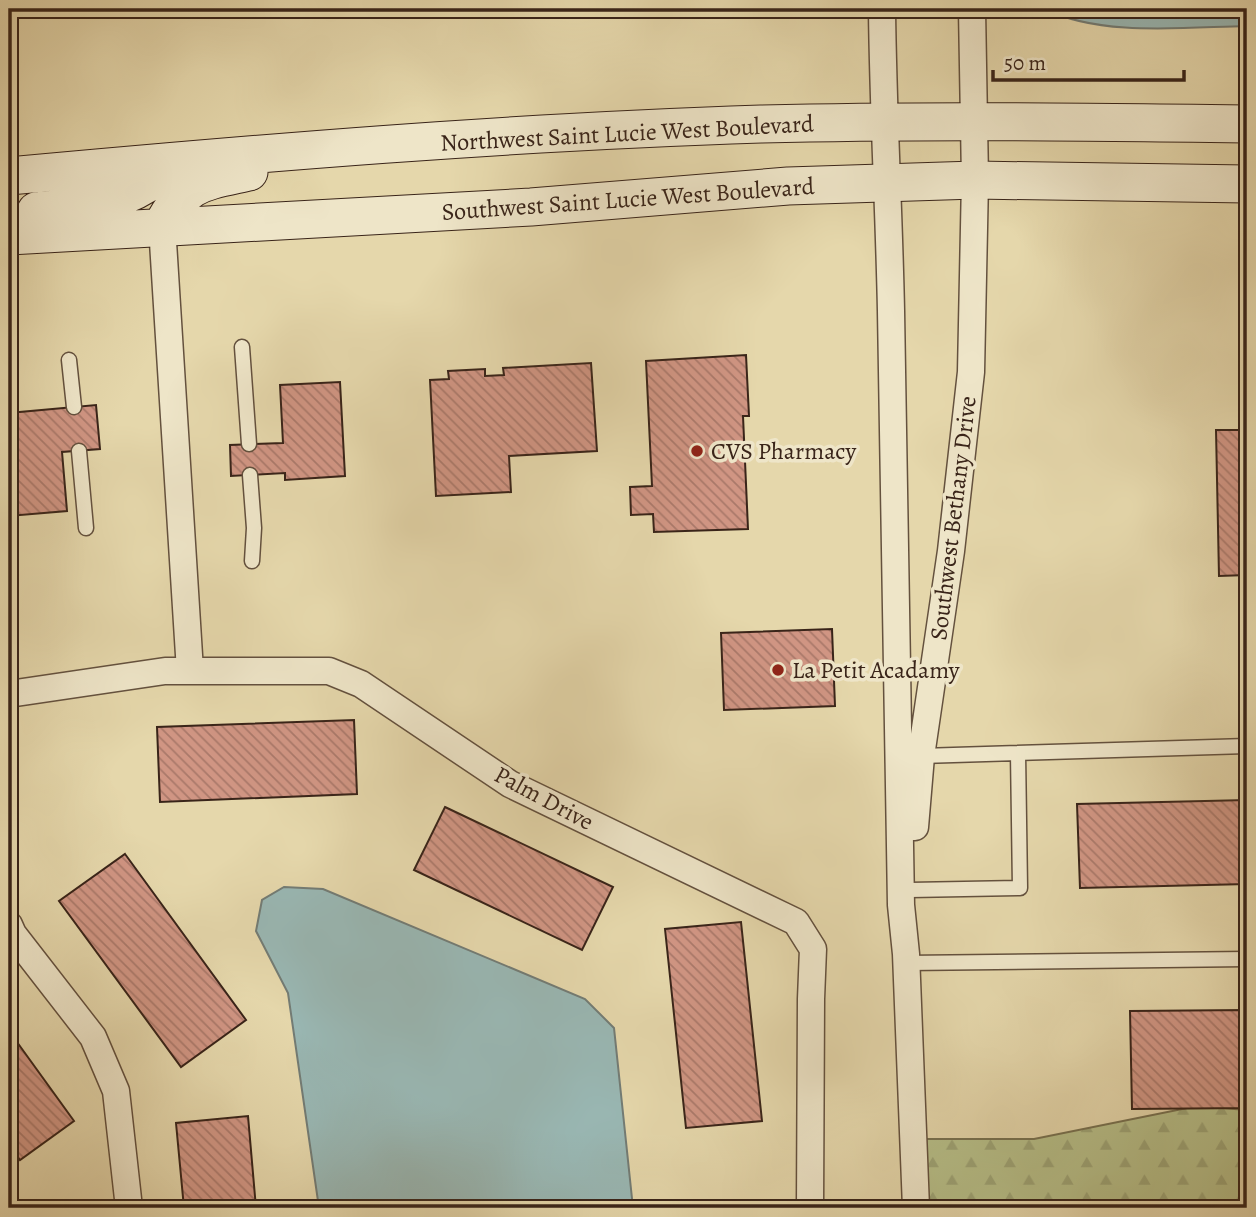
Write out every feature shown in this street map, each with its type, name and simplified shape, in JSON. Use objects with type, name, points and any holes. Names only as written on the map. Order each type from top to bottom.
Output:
[{"type":"main road","name":"Northwest Saint Lucie West Boulevard","points":[[9,176],[177,160],[482,137],[761,124],[975,121],[1247,124]]},
{"type":"main road","points":[[162,226],[172,206],[192,188],[213,180],[359,148]]},
{"type":"main road","points":[[9,213],[97,204],[120,198],[144,185],[177,160]]},
{"type":"main road","name":"Southwest Saint Lucie West Boulevard","points":[[9,236],[531,207],[788,186],[975,180],[1247,184]]},
{"type":"street","name":"Southwest Bethany Drive","points":[[882,9],[896,522],[901,905],[906,959],[916,1208]]},
{"type":"street","name":"Southwest Bethany Drive","points":[[906,959],[921,756],[951,551],[971,372],[975,121],[971,9]]},
{"type":"street","points":[[162,226],[190,671]]},
{"type":"street","name":"Palm Drive","points":[[9,694],[165,671],[329,671],[361,684],[510,784],[796,922],[813,949],[810,1208]]},
{"type":"street","points":[[9,925],[13,934],[93,1037],[116,1091],[129,1208]]},
{"type":"lane","points":[[242,347],[249,444]]},
{"type":"lane","points":[[69,360],[74,407]]},
{"type":"lane","points":[[79,451],[86,528]]},
{"type":"lane","points":[[250,475],[254,527],[252,561]]},
{"type":"lane","points":[[921,756],[1247,746]]},
{"type":"lane","points":[[910,890],[1020,888],[1018,753]]},
{"type":"lane","points":[[906,959],[1247,959]]},
{"type":"green space","points":[[1197,1106],[1247,1110],[1247,1208],[916,1208],[916,1139],[1034,1139]]},
{"type":"water","points":[[1046,9],[1247,9],[1247,26],[1117,27],[1067,18]]},
{"type":"water","points":[[284,887],[323,889],[585,999],[614,1028],[633,1208],[319,1208],[288,993],[256,931],[262,900]]},
{"type":"building","name":"CVS Pharmacy","points":[[746,355],[749,416],[743,416],[748,529],[654,532],[653,514],[631,515],[630,487],[652,486],[646,361]]},
{"type":"building","points":[[591,363],[597,451],[509,456],[511,492],[436,496],[430,380],[449,379],[448,371],[485,369],[485,376],[504,375],[503,368]]},
{"type":"building","points":[[340,382],[345,476],[285,480],[285,473],[231,476],[230,445],[283,443],[280,385]]},
{"type":"building","points":[[96,405],[100,449],[62,452],[67,511],[9,516],[9,413]]},
{"type":"building","points":[[1216,430],[1247,430],[1247,575],[1219,576]]},
{"type":"building","name":"La Petit Acadamy","points":[[832,629],[835,706],[724,710],[721,633]]},
{"type":"building","points":[[354,720],[357,794],[160,802],[157,727]]},
{"type":"building","points":[[1247,800],[1247,884],[1080,888],[1077,804]]},
{"type":"building","points":[[445,807],[613,887],[582,950],[414,870]]},
{"type":"building","points":[[125,854],[246,1020],[181,1067],[59,901]]},
{"type":"building","points":[[741,922],[762,1121],[686,1128],[665,929]]},
{"type":"building","points":[[1247,1010],[1247,1108],[1132,1109],[1130,1011]]},
{"type":"building","points":[[9,1031],[74,1121],[20,1160],[9,1145]]},
{"type":"building","points":[[248,1116],[256,1208],[184,1208],[176,1123]]},
{"type":"place","name":"CVS Pharmacy","points":[[697,451]]},
{"type":"place","name":"La Petit Acadamy","points":[[778,670]]}]
